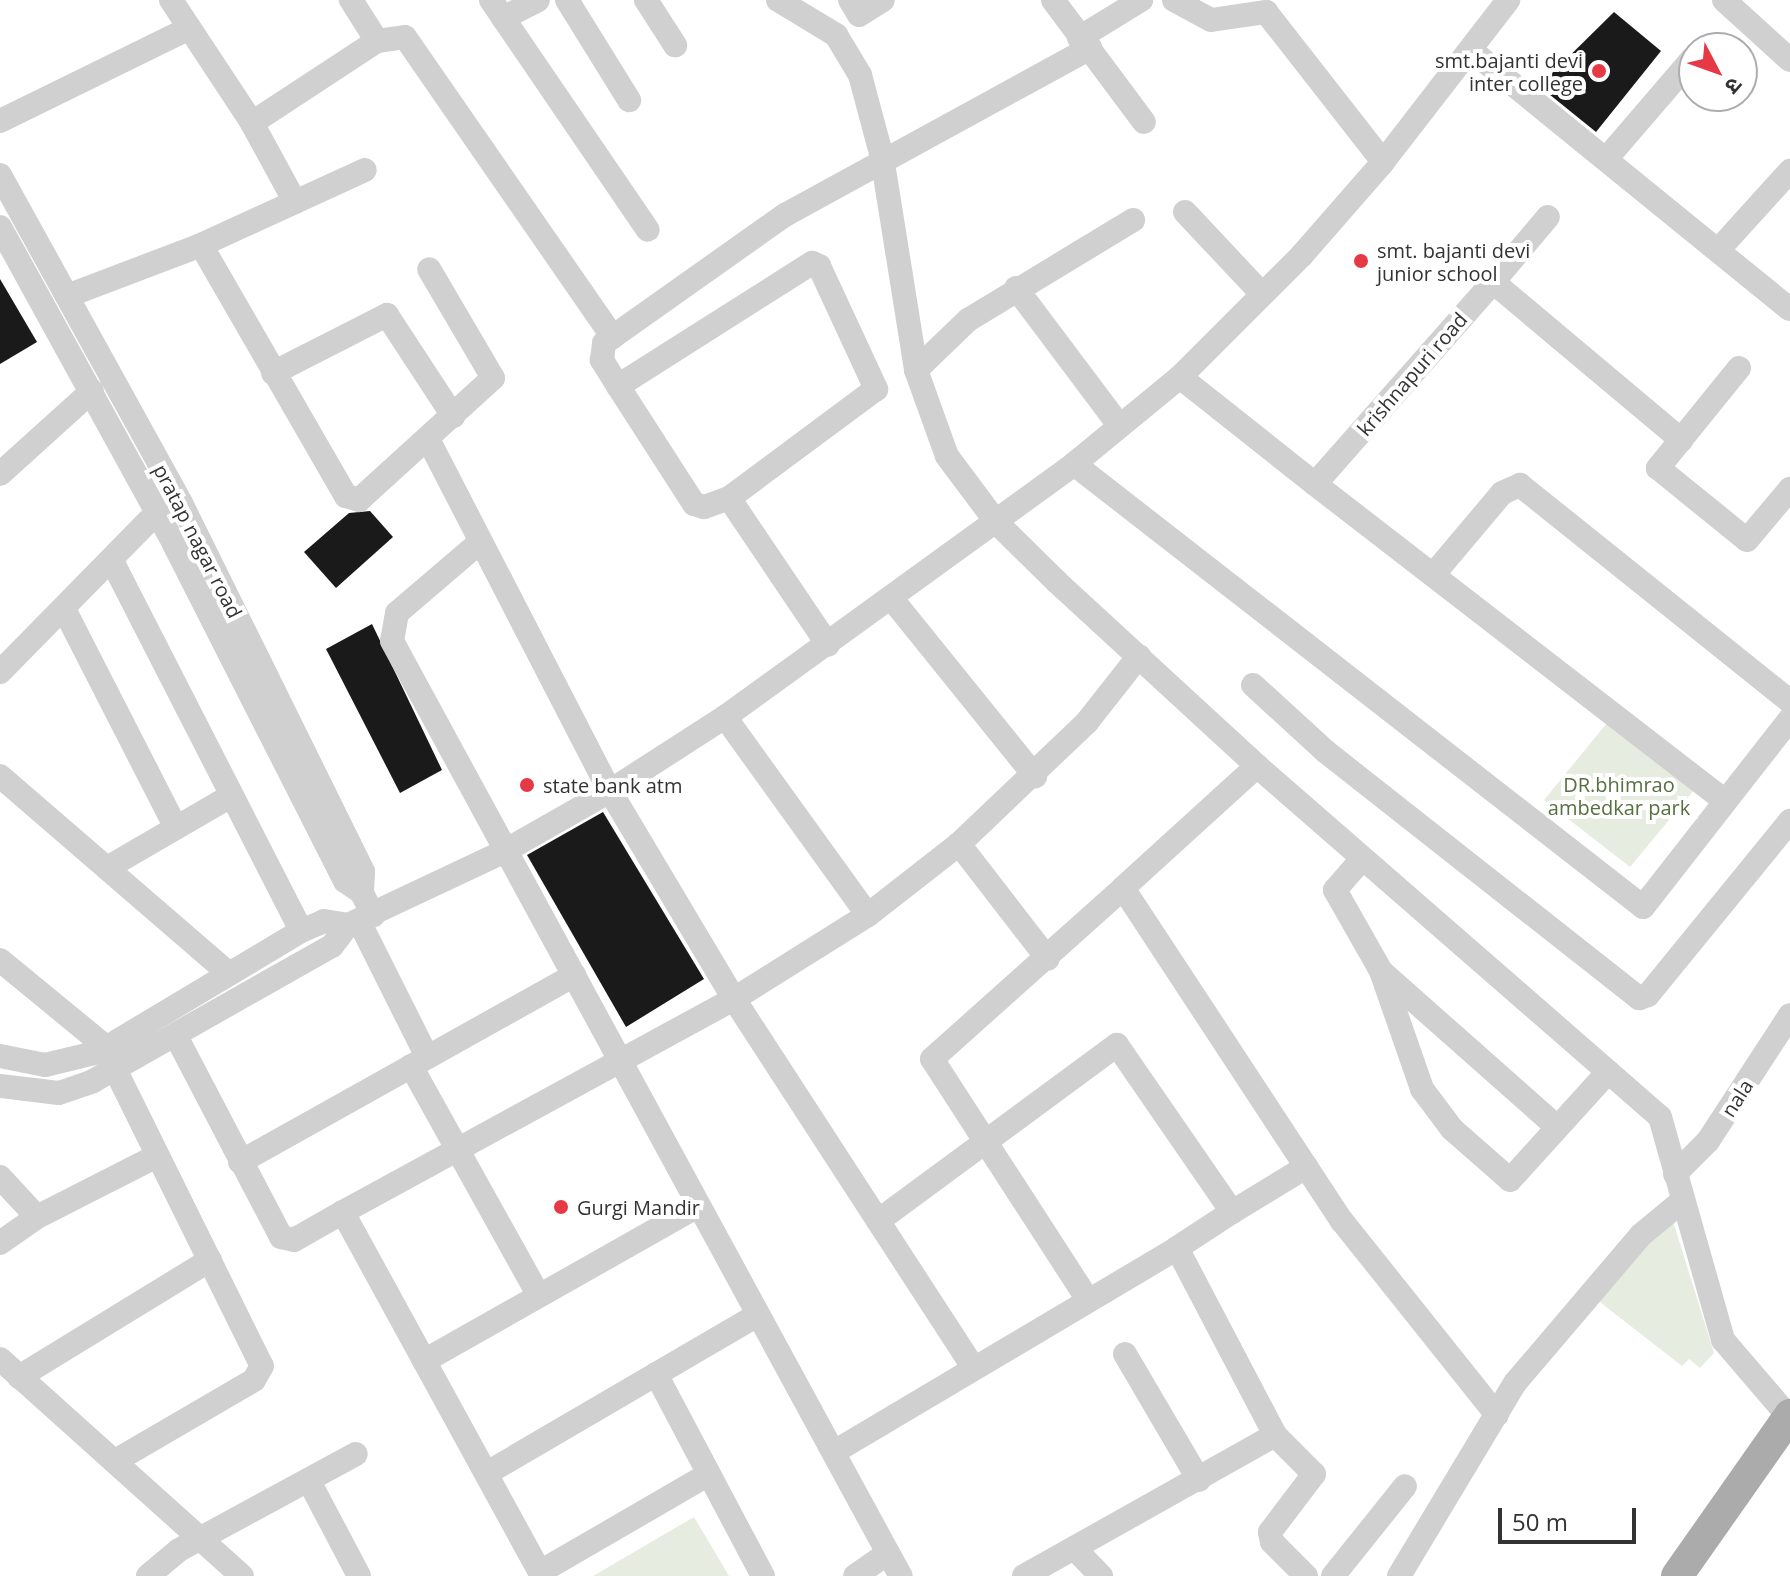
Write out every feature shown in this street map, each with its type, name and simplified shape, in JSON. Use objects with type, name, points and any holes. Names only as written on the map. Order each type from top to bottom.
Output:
[{"type":"main road","points":[[1677,1576],[1789,1416]]},
{"type":"street","points":[[171,0],[252,123],[295,202]]},
{"type":"street","points":[[351,0],[377,41]]},
{"type":"street","points":[[538,0],[497,9],[648,230]]},
{"type":"street","points":[[567,0],[629,100]]},
{"type":"street","points":[[646,0],[675,45]]},
{"type":"street","points":[[778,0],[836,35],[849,55],[882,157],[916,370],[947,456],[997,523],[1257,766],[1660,1117],[1723,1340],[1789,1416]]},
{"type":"street","points":[[850,0],[859,15],[883,0]]},
{"type":"street","points":[[1053,0],[1144,122]]},
{"type":"street","points":[[618,386],[812,263],[819,266],[876,389],[729,498],[704,507],[694,504],[618,386],[600,354],[613,337],[785,215],[1085,43],[1141,0]]},
{"type":"street","points":[[1174,0],[1211,20],[1266,12],[1383,162]]},
{"type":"street","points":[[0,1056],[54,1065],[111,1059],[176,1036],[332,946],[360,921],[503,852],[610,791],[725,717],[828,645],[997,523],[1180,377],[1262,294],[1383,162],[1472,51],[1508,0]]},
{"type":"street","points":[[1724,0],[1790,60]]},
{"type":"street","points":[[0,121],[188,29]]},
{"type":"street","points":[[252,123],[377,41],[405,37],[613,337]]},
{"type":"street","points":[[1472,51],[1721,247],[1790,309]]},
{"type":"street","points":[[1607,158],[1678,75]]},
{"type":"street","points":[[67,296],[201,245],[365,170]]},
{"type":"street","points":[[1721,247],[1790,171]]},
{"type":"street","name":"pratap nagar road","points":[[0,175],[181,503],[363,872],[360,921],[459,1149],[539,1296]]},
{"type":"street","points":[[1185,212],[1262,294]]},
{"type":"street","name":"krishnapuri road","points":[[1315,484],[1548,217]]},
{"type":"street","points":[[916,370],[968,320],[1016,288],[1133,220]]},
{"type":"street","points":[[0,227],[157,512],[345,881],[362,893]]},
{"type":"street","points":[[201,245],[273,373],[350,499],[364,497],[493,375],[429,269]]},
{"type":"street","points":[[1493,282],[1681,440]]},
{"type":"street","points":[[1016,288],[1119,425]]},
{"type":"street","points":[[273,373],[387,315],[453,416]]},
{"type":"street","points":[[1739,368],[1659,471],[1747,540],[1790,489]]},
{"type":"street","points":[[1180,377],[1725,801]]},
{"type":"street","points":[[0,474],[92,391]]},
{"type":"street","points":[[428,439],[610,791],[734,999],[974,1368]]},
{"type":"street","points":[[1074,464],[1643,907],[1790,719]]},
{"type":"street","points":[[1433,575],[1502,493],[1520,485],[1790,701]]},
{"type":"street","points":[[729,498],[828,645]]},
{"type":"street","points":[[0,672],[157,512]]},
{"type":"street","points":[[480,542],[390,625],[392,641],[503,852],[574,975],[901,1576]]},
{"type":"street","points":[[112,561],[229,797],[301,931]]},
{"type":"street","points":[[892,599],[1035,776]]},
{"type":"street","points":[[64,609],[174,824]]},
{"type":"street","points":[[176,1036],[240,1162],[285,1239],[294,1240],[734,999],[868,915],[959,844],[1035,776],[1139,656]]},
{"type":"street","points":[[1253,685],[1325,751],[1639,998],[1648,995],[1790,821]]},
{"type":"street","points":[[725,717],[868,915]]},
{"type":"street","points":[[1088,1300],[981,1140],[932,1059],[1048,959],[1257,766]]},
{"type":"street","points":[[0,776],[227,972]]},
{"type":"street","points":[[107,868],[174,824],[229,797]]},
{"type":"street","points":[[959,844],[1048,959]]},
{"type":"street","points":[[1362,859],[1335,890],[1381,971],[1422,1089],[1452,1129],[1510,1180],[1519,1176],[1555,1125],[1608,1072]]},
{"type":"street","points":[[1123,888],[1306,1167],[1497,1415]]},
{"type":"street","points":[[0,1086],[59,1093],[111,1059],[227,972],[324,921],[360,921]]},
{"type":"street","points":[[0,960],[111,1059],[153,1158],[210,1260],[260,1374],[117,1460]]},
{"type":"street","points":[[1381,971],[1555,1125]]},
{"type":"street","points":[[240,1162],[574,975]]},
{"type":"street","name":"nala","points":[[1399,1576],[1515,1383],[1641,1235],[1708,1141],[1790,1015]]},
{"type":"street","points":[[878,1221],[981,1140],[1117,1045],[1232,1212]]},
{"type":"street","points":[[0,1243],[37,1217],[153,1158]]},
{"type":"street","points":[[834,1452],[1177,1248],[1306,1167]]},
{"type":"street","points":[[0,1177],[37,1217]]},
{"type":"street","points":[[424,1361],[698,1206]]},
{"type":"street","points":[[343,1212],[541,1574],[709,1474]]},
{"type":"street","points":[[1177,1248],[1275,1435],[1314,1474],[1270,1532],[1272,1542],[1306,1576]]},
{"type":"street","points":[[19,1377],[210,1260]]},
{"type":"street","points":[[487,1473],[757,1315]]},
{"type":"street","points":[[1125,1354],[1199,1480]]},
{"type":"street","points":[[0,1359],[117,1460],[242,1576]]},
{"type":"street","points":[[656,1374],[763,1576]]},
{"type":"street","points":[[1024,1576],[1275,1435]]},
{"type":"street","points":[[148,1576],[204,1539],[356,1454]]},
{"type":"street","points":[[309,1481],[359,1576]]},
{"type":"street","points":[[1333,1576],[1405,1486]]},
{"type":"street","points":[[1074,1548],[1101,1576]]},
{"type":"street","points":[[855,1576],[888,1553]]},
{"type":"green space","name":"DR.bhimrao ambedkar park","points":[[1607,723],[1694,790],[1630,867],[1544,800]]},
{"type":"green space","points":[[1672,1218],[1714,1353],[1700,1368],[1689,1359],[1682,1366],[1596,1299]]},
{"type":"green space","points":[[694,1517],[729,1576],[593,1576]]},
{"type":"building","name":"smt.bajanti devi inter college","points":[[1614,12],[1661,51],[1596,132],[1539,86]]},
{"type":"building","points":[[0,279],[37,342],[0,364]]},
{"type":"building","points":[[370,511],[393,537],[336,588],[304,552],[349,513]]},
{"type":"building","points":[[372,624],[442,770],[400,793],[326,649]]},
{"type":"building","points":[[603,812],[704,979],[626,1027],[527,855]]},
{"type":"place","name":"smt.bajanti devi inter college","points":[[1599,71]]},
{"type":"place","name":"smt. bajanti devi junior school","points":[[1361,261]]},
{"type":"place","name":"state bank atm","points":[[527,785]]},
{"type":"place","name":"Gurgi Mandir","points":[[561,1207]]}]
